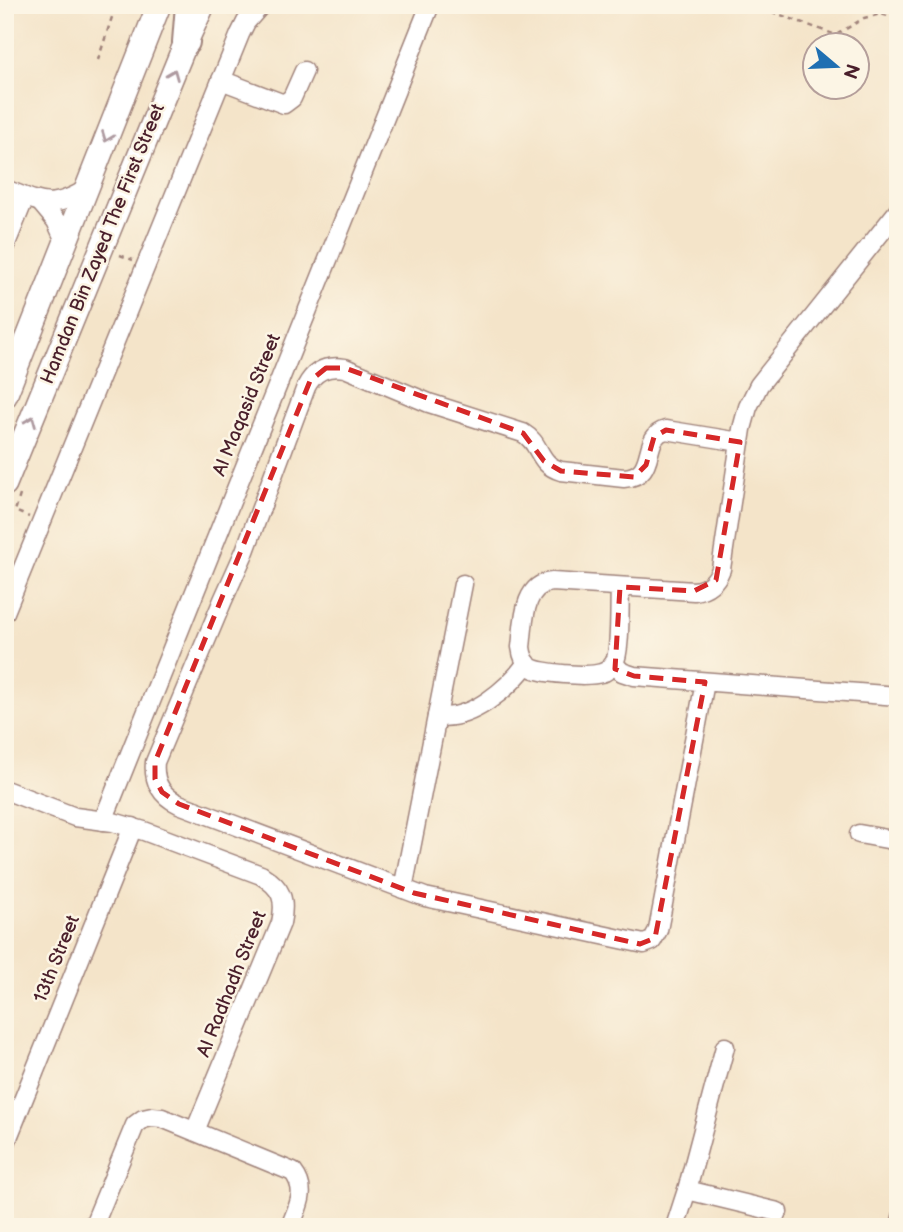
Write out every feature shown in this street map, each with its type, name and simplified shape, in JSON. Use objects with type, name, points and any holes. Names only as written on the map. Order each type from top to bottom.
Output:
[{"type":"main road","name":"Hamdan Bin Zayed The First Street","points":[[5,396],[159,5]]},
{"type":"main road","points":[[186,42],[189,5]]},
{"type":"main road","name":"Hamdan Bin Zayed The First Street","points":[[5,484],[203,5]]},
{"type":"street","points":[[5,612],[240,34],[246,22],[261,5]]},
{"type":"street","name":"Al Maqasid Street","points":[[103,821],[430,5]]},
{"type":"street","points":[[221,80],[284,104],[292,98],[304,71]]},
{"type":"street","points":[[5,189],[33,200],[65,200],[87,189]]},
{"type":"street","points":[[33,200],[56,222],[66,243]]},
{"type":"street","points":[[5,246],[33,200]]},
{"type":"street","points":[[620,587],[617,651],[610,669],[597,675],[541,672],[527,663],[521,647],[527,605],[531,592],[538,585],[552,582],[694,591],[706,588],[716,580],[722,569],[742,429],[748,407],[759,385],[898,211]]},
{"type":"street","points":[[705,682],[659,930],[648,943],[640,944],[425,897],[173,802],[162,792],[155,779],[155,762],[245,551],[310,381],[320,371],[332,367],[345,368],[429,403],[523,433],[532,440],[544,461],[561,471],[634,477],[643,470],[654,437],[661,431],[670,430],[740,442]]},
{"type":"street","points":[[403,889],[463,584]]},
{"type":"street","points":[[437,716],[455,716],[488,701],[509,685],[527,663]]},
{"type":"street","points":[[614,664],[622,672],[634,676],[898,696]]},
{"type":"street","name":"Al Radhadh Street","points":[[5,790],[75,817],[133,827],[261,875],[273,883],[281,894],[284,908],[281,923],[195,1131]]},
{"type":"street","name":"13th Street","points":[[5,1146],[133,827]]},
{"type":"street","points":[[859,834],[898,841]]},
{"type":"street","points":[[676,1227],[725,1047]]},
{"type":"street","points":[[93,1227],[135,1125],[152,1116],[293,1172],[300,1180],[302,1191],[290,1227]]},
{"type":"street","points":[[687,1190],[778,1212]]},
{"type":"lane","points":[[895,1227],[898,1215]]},
{"type":"path","points":[[98,60],[116,5]]},
{"type":"path","points":[[753,5],[836,35],[864,19],[881,14],[898,19]]},
{"type":"highlighted area","points":[[326,368],[345,368],[523,433],[544,461],[561,471],[634,477],[646,465],[654,437],[666,430],[740,442],[716,580],[694,591],[620,587],[615,669],[634,676],[705,682],[655,938],[640,944],[414,893],[179,804],[162,792],[155,779],[155,762],[310,381]]}]
